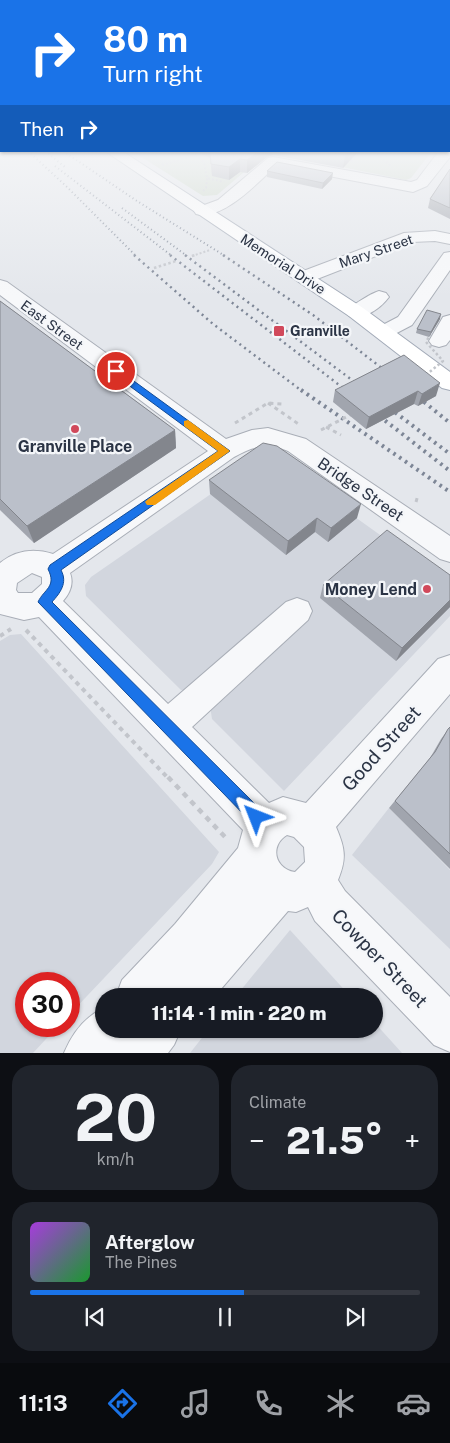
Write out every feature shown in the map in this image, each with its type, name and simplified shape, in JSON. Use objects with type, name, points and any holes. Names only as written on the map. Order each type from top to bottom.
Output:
[{"type":"main road","name":"Memorial Drive","points":[[184,199],[356,312],[450,383]]},
{"type":"street","points":[[202,211],[224,203],[229,199]]},
{"type":"street","name":"Mary Street","points":[[304,277],[410,238],[435,236],[450,239]]},
{"type":"street","points":[[384,332],[405,321],[450,257]]},
{"type":"street","name":"East Street","points":[[0,286],[217,446]]},
{"type":"street","points":[[356,312],[370,305],[379,297]]},
{"type":"street","points":[[430,337],[450,321]]},
{"type":"street","name":"Bridge Street","points":[[217,446],[256,436],[283,439],[296,445],[450,551]]},
{"type":"street","points":[[54,569],[217,446]]},
{"type":"street","points":[[34,615],[56,590],[58,575],[54,569],[40,562],[7,561],[8,574],[1,586],[2,600],[17,607],[26,608],[34,615],[167,727],[249,840],[264,877],[274,886],[298,885]]},
{"type":"street","points":[[167,727],[296,611]]},
{"type":"street","name":"Good Street","points":[[312,826],[449,673]]},
{"type":"street","points":[[145,988],[190,939],[249,840],[273,820],[283,816],[302,819],[312,826],[319,835],[324,847],[325,859],[322,871],[298,885],[194,988]]},
{"type":"street","name":"Cowper Street","points":[[298,885],[330,906],[450,1029]]},
{"type":"street","points":[[87,1053],[101,1038]]},
{"type":"street","points":[[138,1053],[150,1038]]},
{"type":"path","points":[[192,256],[210,250]]},
{"type":"path","points":[[154,268],[176,261]]},
{"type":"path","points":[[420,379],[443,361],[426,342],[430,335],[430,337]]},
{"type":"path","points":[[217,446],[268,402],[282,404]]},
{"type":"path","points":[[321,430],[360,410]]},
{"type":"path","points":[[326,428],[341,435]]},
{"type":"path","points":[[34,615],[249,840]]},
{"type":"path","points":[[0,636],[10,629],[17,628]]},
{"type":"shaded area","points":[[274,459],[450,585],[450,616],[284,791],[212,719],[210,706],[189,691],[181,690],[86,596],[85,585],[91,577],[260,460]]},
{"type":"shaded area","points":[[21,634],[219,852],[212,864],[80,1003],[80,972],[15,972],[15,1037],[48,1037],[33,1053],[0,1053],[0,641],[10,635]]},
{"type":"shaded area","points":[[389,808],[450,870],[450,949],[352,855]]},
{"type":"shaded area","points":[[290,930],[343,988],[243,988]]},
{"type":"shaded area","points":[[383,1032],[402,1053],[190,1053],[202,1038],[383,1038]]},
{"type":"building","points":[[430,199],[450,199],[450,208]]},
{"type":"building","name":"Granville Place","points":[[0,301],[175,430],[27,526],[0,499]]},
{"type":"building","points":[[427,310],[441,314],[431,332],[417,329]]},
{"type":"building","points":[[404,355],[440,383],[422,394],[418,391],[369,417],[335,390]]},
{"type":"building","points":[[263,443],[277,446],[361,504],[331,528],[317,518],[288,541],[209,480]]},
{"type":"building","points":[[387,530],[450,575],[450,600],[402,648],[323,585]]},
{"type":"building","points":[[450,727],[450,854],[395,801],[435,752]]},
{"type":"railway","points":[[79,199],[136,256]]},
{"type":"railway","points":[[98,199],[172,256]]},
{"type":"railway","points":[[134,199],[225,256]]},
{"type":"railway","points":[[122,208],[187,256]]},
{"type":"railway","points":[[134,255],[213,324],[302,391]]},
{"type":"railway","points":[[170,255],[347,391]]},
{"type":"railway","points":[[185,255],[364,389]]},
{"type":"railway","points":[[223,255],[313,315],[392,376]]},
{"type":"railway","points":[[301,390],[450,492]]},
{"type":"railway","points":[[345,390],[352,395]]},
{"type":"railway","points":[[413,393],[450,423]]},
{"type":"railway","points":[[384,404],[450,454]]},
{"type":"railway","points":[[374,412],[450,471]]},
{"type":"slow traffic","points":[[151,502],[225,451],[188,423]]},
{"type":"place","name":"Granville","points":[[279,331]]},
{"type":"place","name":"Granville Place","points":[[75,429]]},
{"type":"place","name":"Money Lend","points":[[427,589]]},
{"type":"route","points":[[116,371],[225,451],[54,569],[58,575],[56,590],[44,602],[256,817]]}]
